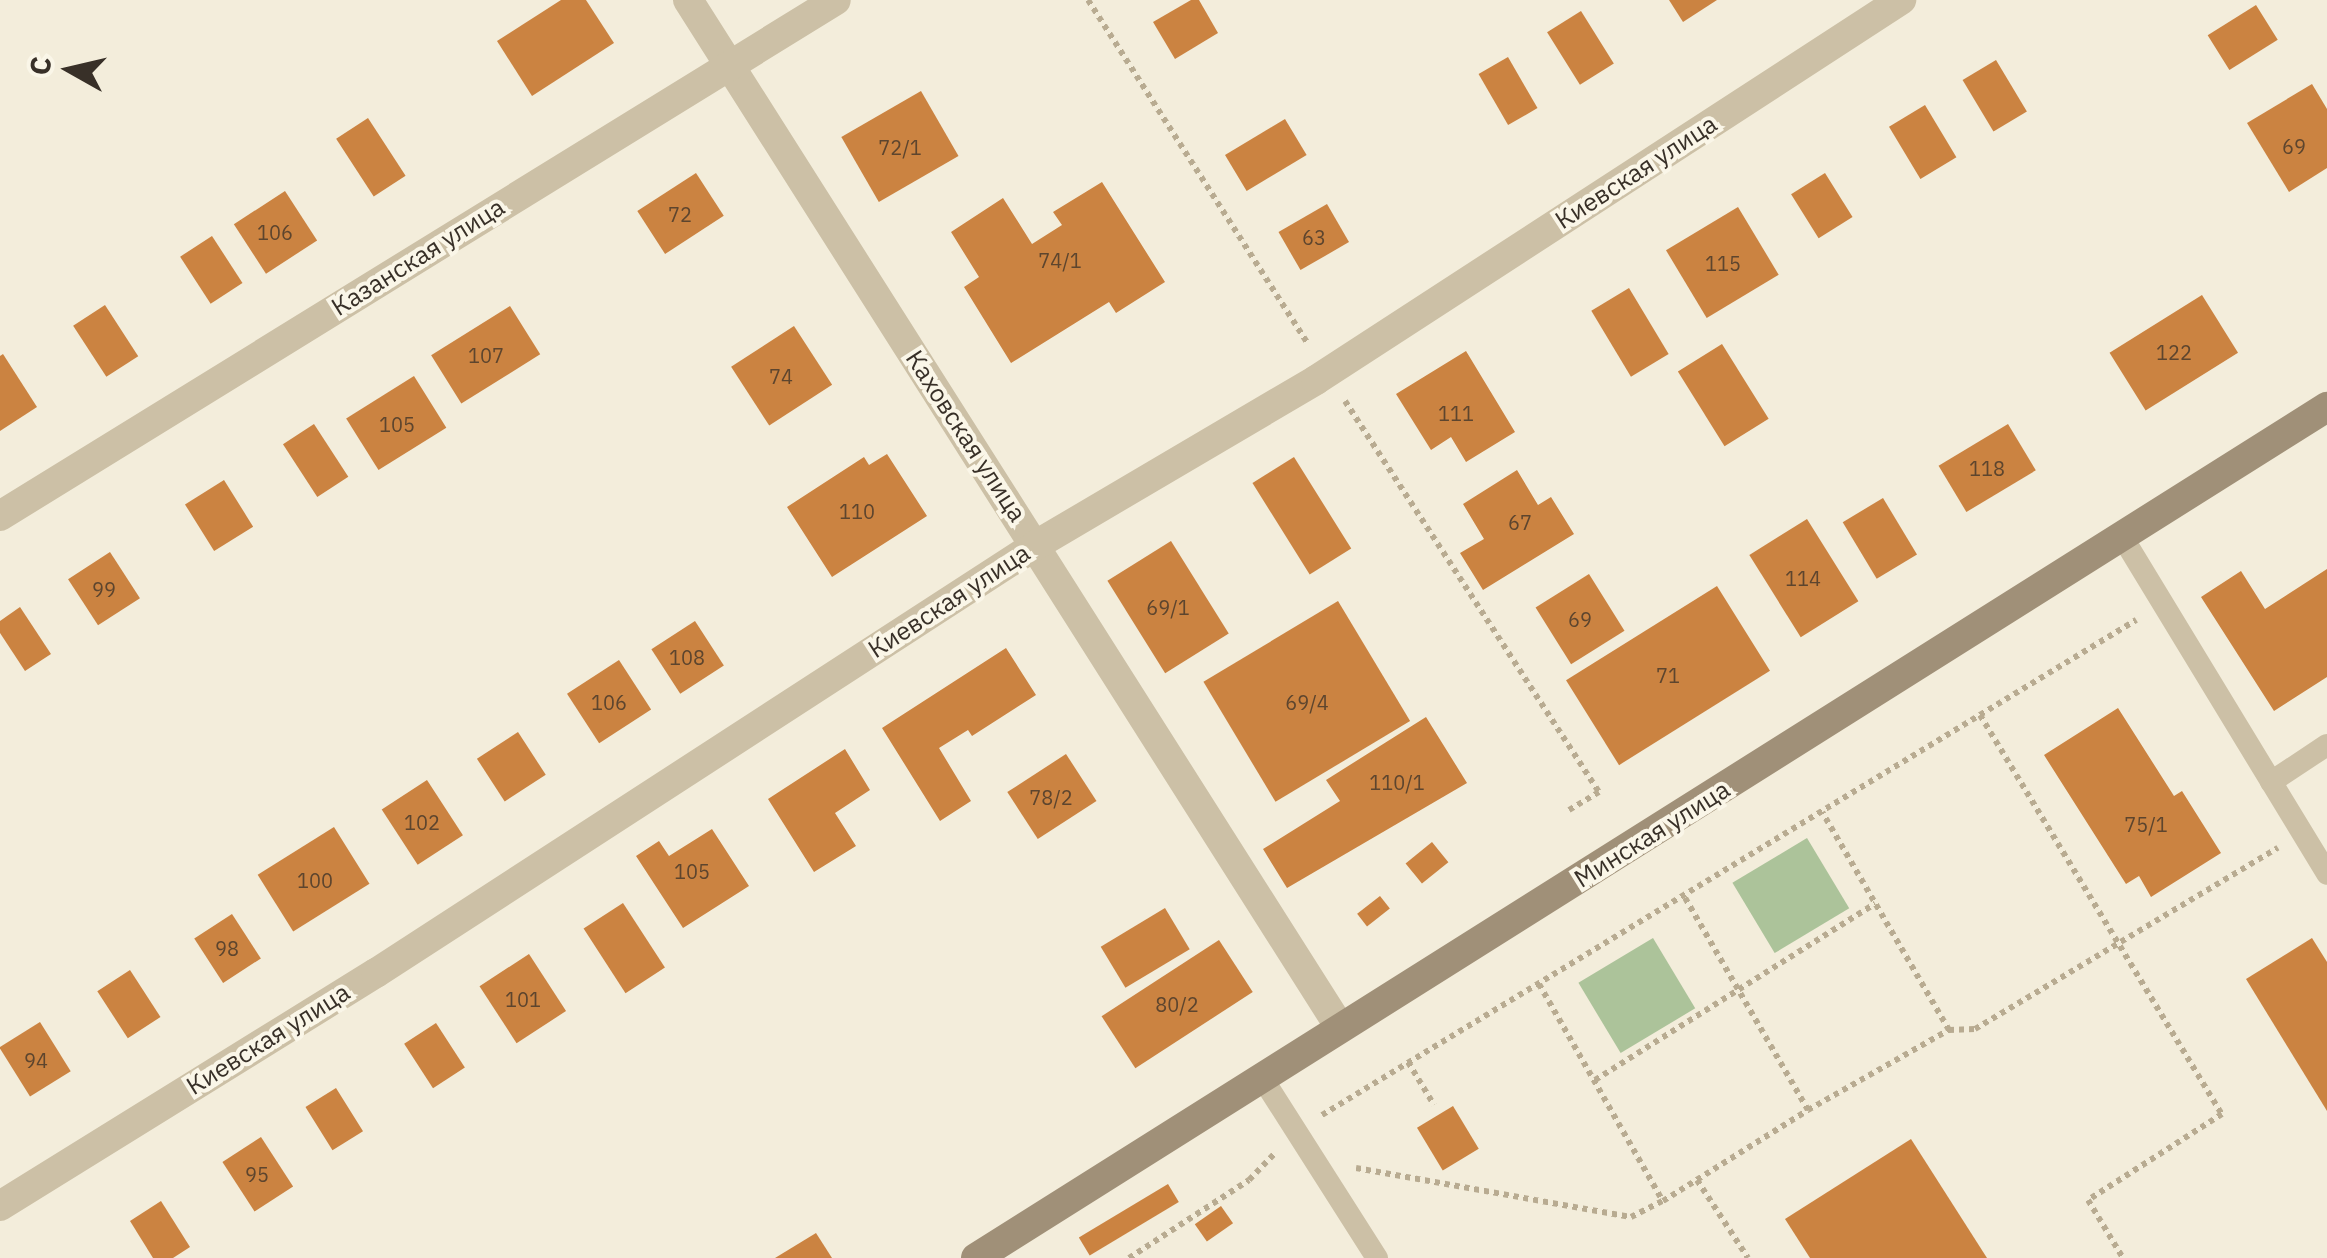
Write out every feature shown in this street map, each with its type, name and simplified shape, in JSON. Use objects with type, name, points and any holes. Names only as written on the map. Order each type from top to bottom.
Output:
[{"type":"main road","name":"Минская улица","points":[[976,1258],[2327,407]]},
{"type":"street","name":"Каховская улица","points":[[688,0],[726,66],[1036,545],[1339,1026]]},
{"type":"street","name":"Казанская улица","points":[[0,516],[836,0]]},
{"type":"street","name":"Киевская улица","points":[[0,1206],[376,972],[1036,545],[1326,374],[1901,0]]},
{"type":"lane","points":[[2123,538],[2327,874]]},
{"type":"lane","points":[[2270,782],[2327,745]]},
{"type":"lane","points":[[1261,1076],[1377,1258]]},
{"type":"path","points":[[1088,0],[1326,374],[1600,792],[1568,810]]},
{"type":"path","points":[[1130,1258],[1249,1180],[1296,1130],[2163,604]]},
{"type":"path","points":[[1980,716],[2222,1114],[2088,1200],[2123,1258]]},
{"type":"path","points":[[1822,812],[1949,1030]]},
{"type":"path","points":[[1315,1161],[1631,1217],[1949,1030],[1975,1029],[2302,834]]},
{"type":"path","points":[[1684,896],[1808,1110]]},
{"type":"path","points":[[1595,1080],[1875,904]]},
{"type":"path","points":[[1538,984],[1663,1201]]},
{"type":"path","points":[[1408,1062],[1434,1105]]},
{"type":"path","points":[[1698,1180],[1748,1258]]},
{"type":"green space","points":[[1807,838],[1849,908],[1775,953],[1732,883]]},
{"type":"green space","points":[[1653,938],[1695,1008],[1621,1053],[1578,983]]},
{"type":"building","points":[[561,0],[586,0],[614,43],[532,96],[497,41]]},
{"type":"building","points":[[1191,0],[1199,0],[1218,33],[1175,59],[1153,22]]},
{"type":"building","points":[[1669,0],[1717,0],[1683,22]]},
{"type":"building","points":[[2256,5],[2278,40],[2229,70],[2208,35]]},
{"type":"building","points":[[1581,11],[1614,64],[1580,85],[1547,32]]},
{"type":"building","points":[[1508,57],[1538,108],[1508,125],[1479,74]]},
{"type":"building","points":[[1996,60],[2027,111],[1993,132],[1963,80]]},
{"type":"building","points":[[2312,84],[2327,109],[2327,168],[2289,192],[2247,123]]},
{"type":"building","points":[[921,91],[958,156],[879,202],[841,137]]},
{"type":"building","points":[[1925,105],[1956,157],[1920,179],[1889,127]]},
{"type":"building","points":[[368,118],[406,176],[374,197],[336,139]]},
{"type":"building","points":[[1285,119],[1307,155],[1247,191],[1225,155]]},
{"type":"building","points":[[696,173],[724,216],[665,254],[637,211]]},
{"type":"building","points":[[1825,173],[1853,217],[1819,238],[1791,194]]},
{"type":"building","points":[[1102,182],[1165,282],[1116,313],[1109,302],[1011,363],[964,287],[979,277],[951,232],[1003,198],[1032,244],[1062,225],[1053,212]]},
{"type":"building","points":[[285,191],[317,240],[266,274],[234,224]]},
{"type":"building","points":[[1327,204],[1349,242],[1301,270],[1279,232]]},
{"type":"building","points":[[1738,207],[1779,275],[1707,318],[1666,250]]},
{"type":"building","points":[[212,236],[242,283],[211,304],[180,257]]},
{"type":"building","points":[[1629,288],[1669,354],[1631,377],[1591,311]]},
{"type":"building","points":[[2202,295],[2238,353],[2146,410],[2110,353]]},
{"type":"building","points":[[105,305],[138,356],[106,377],[73,326]]},
{"type":"building","points":[[510,306],[540,354],[461,404],[431,355]]},
{"type":"building","points":[[794,326],[832,385],[769,426],[731,367]]},
{"type":"building","points":[[1722,344],[1769,419],[1725,446],[1678,372]]},
{"type":"building","points":[[1466,351],[1515,432],[1466,462],[1451,437],[1431,450],[1396,394]]},
{"type":"building","points":[[3,354],[37,407],[0,431],[0,356]]},
{"type":"building","points":[[414,376],[446,428],[378,470],[346,418]]},
{"type":"building","points":[[314,424],[348,477],[317,497],[283,444]]},
{"type":"building","points":[[2008,424],[2036,470],[1966,512],[1939,466]]},
{"type":"building","points":[[887,454],[927,516],[832,577],[787,507],[864,457],[869,465]]},
{"type":"building","points":[[1294,457],[1351,549],[1310,575],[1252,483]]},
{"type":"building","points":[[1517,470],[1538,505],[1551,497],[1574,534],[1483,590],[1460,553],[1484,539],[1463,504]]},
{"type":"building","points":[[224,480],[253,527],[214,551],[185,504]]},
{"type":"building","points":[[1883,498],[1917,555],[1877,579],[1843,522]]},
{"type":"building","points":[[1807,519],[1858,601],[1801,637],[1749,555]]},
{"type":"building","points":[[1171,541],[1229,633],[1165,673],[1107,581]]},
{"type":"building","points":[[110,552],[140,598],[98,625],[68,579]]},
{"type":"building","points":[[2327,569],[2327,677],[2274,711],[2201,597],[2241,571],[2265,609]]},
{"type":"building","points":[[1589,574],[1625,631],[1571,664],[1536,607]]},
{"type":"building","points":[[1717,586],[1770,671],[1619,765],[1566,680]]},
{"type":"building","points":[[1338,601],[1410,721],[1276,802],[1203,682]]},
{"type":"building","points":[[20,607],[51,654],[25,671],[0,633],[0,621]]},
{"type":"building","points":[[695,621],[724,665],[680,694],[651,649]]},
{"type":"building","points":[[1006,648],[1036,695],[972,736],[968,730],[939,748],[971,801],[940,821],[882,728]]},
{"type":"building","points":[[619,660],[651,709],[599,743],[567,694]]},
{"type":"building","points":[[2118,708],[2174,796],[2182,791],[2221,853],[2151,897],[2139,876],[2126,884],[2044,755]]},
{"type":"building","points":[[1426,717],[1467,783],[1287,888],[1263,849],[1340,801],[1326,780]]},
{"type":"building","points":[[518,732],[546,775],[505,801],[477,759]]},
{"type":"building","points":[[845,749],[870,790],[835,813],[856,846],[814,872],[768,799]]},
{"type":"building","points":[[1066,754],[1096,801],[1038,839],[1007,792]]},
{"type":"building","points":[[427,780],[463,835],[418,865],[382,809]]},
{"type":"building","points":[[334,827],[370,884],[293,932],[258,875]]},
{"type":"building","points":[[712,829],[749,886],[683,928],[636,856],[659,841],[669,856]]},
{"type":"building","points":[[1432,842],[1448,862],[1422,884],[1406,863]]},
{"type":"building","points":[[1380,896],[1390,909],[1367,926],[1357,914]]},
{"type":"building","points":[[623,903],[665,968],[626,993],[584,929]]},
{"type":"building","points":[[1165,908],[1190,949],[1125,988],[1101,947]]},
{"type":"building","points":[[232,914],[261,958],[223,983],[194,939]]},
{"type":"building","points":[[2312,938],[2327,962],[2327,1111],[2246,979]]},
{"type":"building","points":[[1219,940],[1253,992],[1135,1068],[1102,1016]]},
{"type":"building","points":[[529,954],[566,1011],[517,1043],[480,986]]},
{"type":"building","points":[[130,970],[160,1017],[128,1038],[97,991]]},
{"type":"building","points":[[40,1022],[71,1071],[30,1097],[0,1047]]},
{"type":"building","points":[[436,1023],[465,1067],[433,1088],[404,1044]]},
{"type":"building","points":[[336,1088],[363,1131],[332,1150],[305,1107]]},
{"type":"building","points":[[1453,1106],[1479,1149],[1443,1170],[1417,1128]]},
{"type":"building","points":[[261,1137],[293,1186],[255,1212],[222,1162]]},
{"type":"building","points":[[1911,1139],[1987,1258],[1810,1258],[1785,1219]]},
{"type":"building","points":[[1168,1184],[1179,1202],[1090,1256],[1079,1238]]},
{"type":"building","points":[[161,1201],[190,1247],[173,1258],[153,1258],[130,1221]]},
{"type":"building","points":[[1221,1206],[1233,1223],[1207,1242],[1195,1224]]},
{"type":"building","points":[[816,1233],[832,1258],[775,1258]]}]
